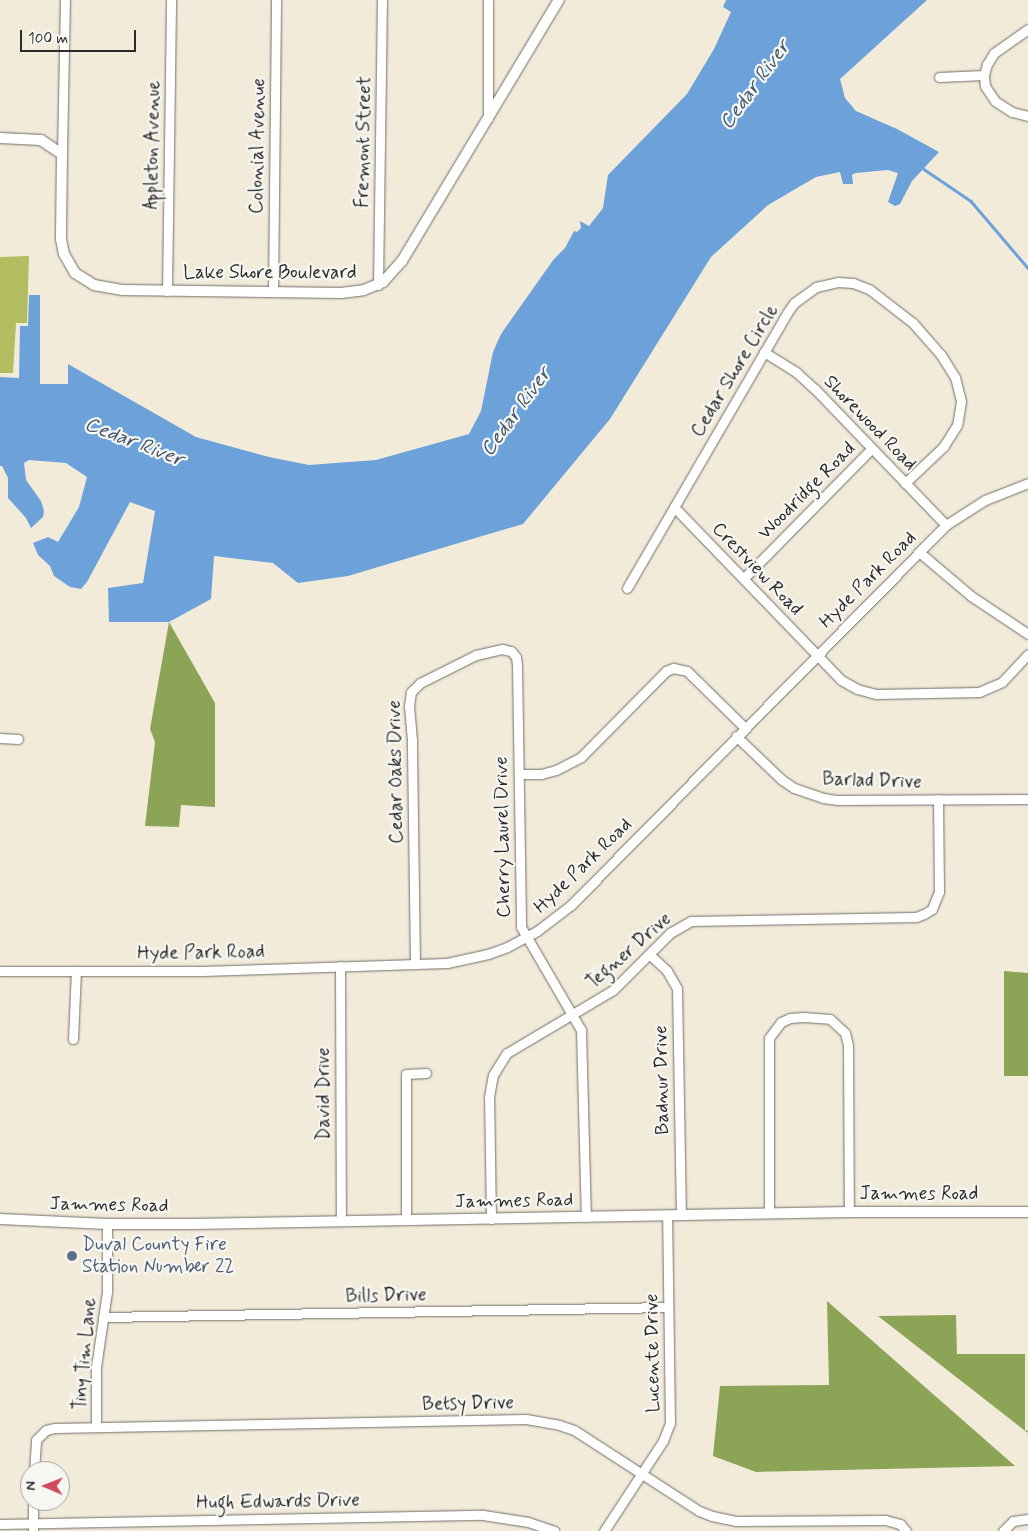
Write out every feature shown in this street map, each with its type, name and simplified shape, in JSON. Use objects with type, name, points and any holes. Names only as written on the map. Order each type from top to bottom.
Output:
[{"type":"street","points":[[62,154],[64,0]]},
{"type":"street","name":"Appleton Avenue","points":[[167,291],[171,0]]},
{"type":"street","name":"Colonial Avenue","points":[[273,292],[276,0]]},
{"type":"street","name":"Fremont Street","points":[[378,285],[382,0]]},
{"type":"street","points":[[488,0],[488,118]]},
{"type":"street","name":"Lake Shore Boulevard","points":[[62,154],[61,239],[64,254],[75,273],[84,280],[105,288],[167,291],[352,292],[378,285],[394,273],[402,261],[559,0]]},
{"type":"street","points":[[1028,29],[994,53],[987,64],[984,75],[986,86],[995,100],[1012,112],[1028,116]]},
{"type":"street","points":[[939,77],[984,75]]},
{"type":"street","points":[[0,138],[41,140],[62,154]]},
{"type":"street","name":"Cedar Shore Circle","points":[[627,588],[794,302],[816,287],[826,284],[853,283],[869,289],[913,323],[941,355],[955,377],[961,401],[957,425],[951,438],[906,483]]},
{"type":"street","name":"Shorewood Road","points":[[764,352],[797,373],[815,389],[946,525]]},
{"type":"street","name":"Woodridge Road","points":[[744,578],[872,448]]},
{"type":"street","name":"Hyde Park Road","points":[[0,971],[203,971],[415,964],[468,960],[527,938],[570,905],[816,654],[946,525],[984,500],[1024,485]]},
{"type":"street","name":"Crestview Road","points":[[674,507],[816,654],[848,684],[866,692],[970,694],[984,691],[1002,682],[1028,654]]},
{"type":"street","points":[[919,552],[971,596],[1028,634]]},
{"type":"street","name":"Cedar Oaks Drive","points":[[415,964],[412,740],[409,706],[411,692],[420,683],[476,655],[502,649],[511,651]]},
{"type":"street","name":"Cherry Laurel Drive","points":[[511,651],[516,657],[517,664],[520,927],[573,1015],[583,1038],[586,1217]]},
{"type":"street","points":[[519,774],[541,774],[556,770],[581,757],[666,671],[672,668],[687,671],[745,728]]},
{"type":"street","name":"Barlad Drive","points":[[736,736],[782,780],[807,794],[838,800],[1028,799]]},
{"type":"street","points":[[0,738],[18,739]]},
{"type":"street","name":"Tegner Drive","points":[[491,1219],[489,1097],[493,1075],[499,1063],[517,1046],[613,990],[680,926],[700,919],[916,918],[924,914],[932,909],[939,892],[938,799]]},
{"type":"street","name":"Badnur Drive","points":[[650,954],[667,971],[677,988],[681,1215]]},
{"type":"street","name":"David Drive","points":[[340,966],[341,1221]]},
{"type":"street","points":[[73,1039],[76,971]]},
{"type":"street","points":[[769,1213],[769,1038],[781,1022],[790,1018],[802,1017],[830,1019],[845,1033],[848,1045],[849,1212]]},
{"type":"street","points":[[406,1220],[406,1074],[426,1073]]},
{"type":"street","name":"Jammes Road","points":[[0,1219],[107,1224],[769,1213],[1028,1212]]},
{"type":"street","name":"Lucente Drive","points":[[604,1531],[663,1441],[670,1422],[667,1216]]},
{"type":"street","name":"Tiny Tim Lane","points":[[96,1427],[96,1366],[104,1317],[108,1271],[107,1224]]},
{"type":"street","name":"Bills Drive","points":[[104,1317],[668,1306]]},
{"type":"street","name":"Betsy Drive","points":[[35,1461],[36,1440],[46,1430],[96,1427],[526,1419],[574,1430],[699,1511],[725,1520],[885,1520],[900,1524],[906,1531]]},
{"type":"street","points":[[33,1511],[33,1527]]},
{"type":"street","name":"Hugh Edwards Drive","points":[[0,1524],[33,1527],[126,1526],[483,1515],[528,1522],[554,1531]]},
{"type":"street","points":[[1002,1531],[1013,1522],[1028,1519]]},
{"type":"green space","points":[[29,256],[27,323],[16,323],[13,373],[0,373],[0,257]]},
{"type":"green space","points":[[169,622],[215,703],[215,807],[181,805],[179,827],[145,826],[155,742],[150,729]]},
{"type":"green space","points":[[1004,971],[1028,973],[1028,1076],[1004,1076]]},
{"type":"green space","points":[[827,1301],[1015,1466],[756,1472],[713,1456],[720,1386],[829,1385]]},
{"type":"green space","points":[[956,1315],[957,1354],[1025,1354],[1025,1430],[1028,1433],[878,1316]]},
{"type":"water","name":"Cedar River","points":[[726,0],[927,0],[840,79],[845,98],[856,111],[897,129],[939,152],[912,181],[900,204],[895,206],[888,202],[898,173],[888,170],[855,173],[852,175],[853,184],[843,184],[840,172],[816,177],[768,205],[711,257],[610,419],[523,524],[348,576],[298,583],[273,563],[214,556],[211,599],[169,622],[109,622],[108,588],[143,583],[155,511],[130,502],[87,582],[81,589],[70,587],[54,576],[50,566],[38,555],[33,543],[48,537],[58,542],[79,507],[87,477],[66,463],[29,460],[24,463],[26,480],[41,501],[44,511],[43,517],[31,528],[26,518],[8,498],[8,478],[2,466],[0,466],[0,377],[19,378],[20,326],[28,326],[29,295],[40,295],[40,384],[68,384],[68,364],[196,437],[269,457],[309,465],[376,460],[469,434],[481,411],[493,352],[501,334],[554,259],[565,248],[574,231],[577,232],[581,228],[580,221],[589,226],[603,208],[608,175],[687,94],[714,49],[731,12],[723,7]]},
{"type":"waterway","points":[[921,167],[971,201],[1028,268]]},
{"type":"place","name":"Duval County Fire Station Number 22","points":[[72,1256]]}]
